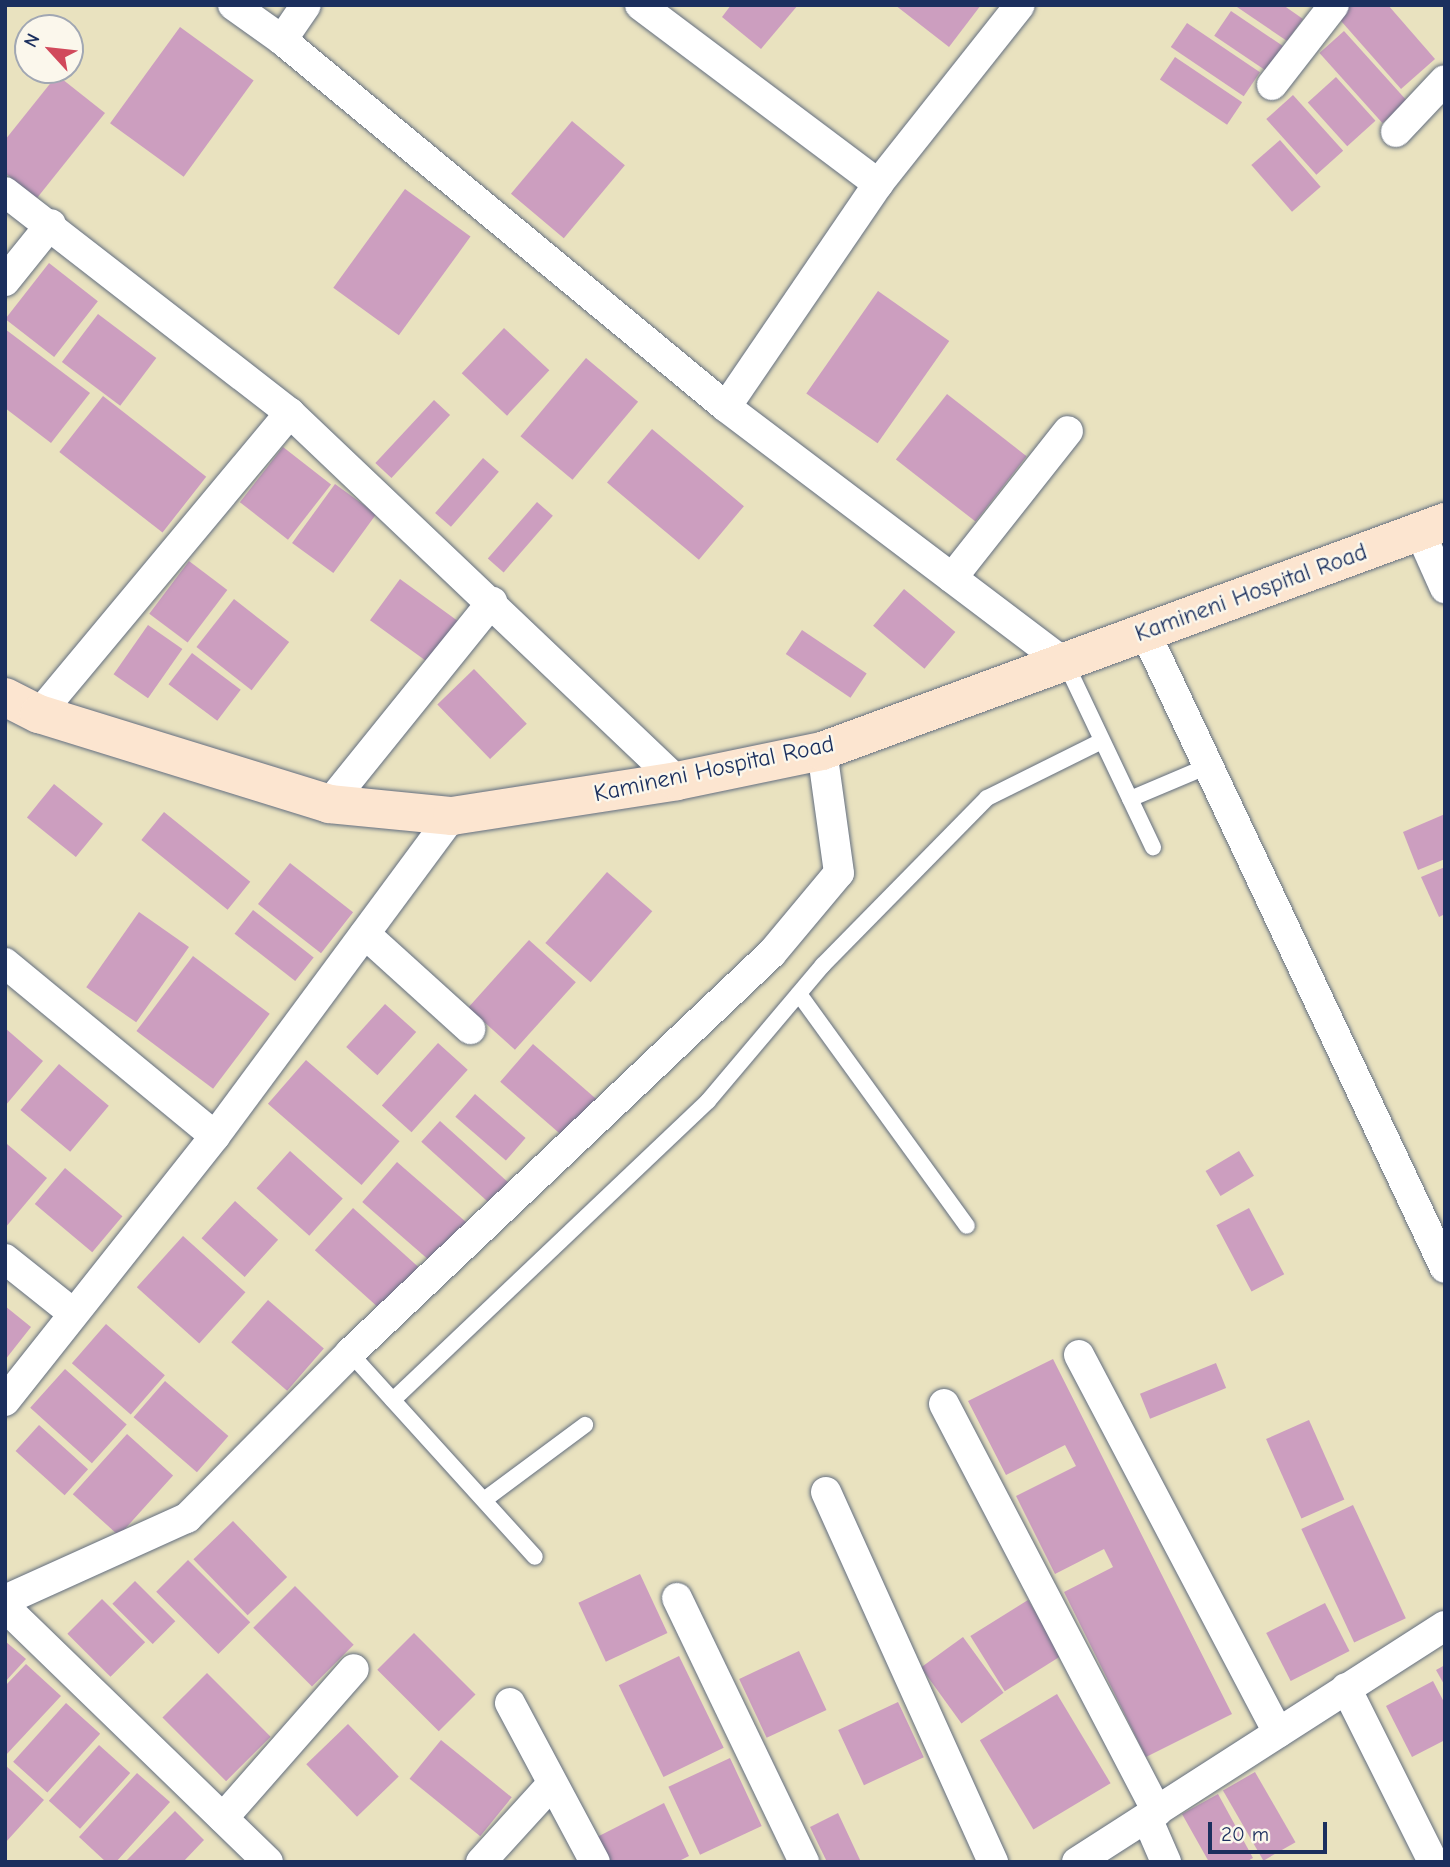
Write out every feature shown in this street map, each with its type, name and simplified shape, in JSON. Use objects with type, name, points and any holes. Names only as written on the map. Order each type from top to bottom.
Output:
[{"type":"street","points":[[233,5],[282,40],[726,407],[1066,664]]},
{"type":"street","points":[[282,40],[306,5]]},
{"type":"street","points":[[640,5],[877,184]]},
{"type":"street","points":[[726,407],[877,184],[1020,5]]},
{"type":"street","points":[[1272,85],[1334,5]]},
{"type":"street","points":[[1396,132],[1445,80]]},
{"type":"street","points":[[5,191],[51,223],[290,413],[492,602],[677,781]]},
{"type":"street","points":[[5,281],[51,223]]},
{"type":"street","points":[[39,714],[290,413]]},
{"type":"street","points":[[952,578],[1068,431]]},
{"type":"street","points":[[1432,526],[1445,588]]},
{"type":"street","name":"Kamineni Hospital Road","points":[[5,697],[39,714],[329,804],[452,816],[677,781],[821,751],[1066,664],[1144,632],[1432,526]]},
{"type":"street","points":[[329,804],[492,602]]},
{"type":"street","points":[[1144,632],[1445,1268]]},
{"type":"street","points":[[5,1600],[187,1518],[350,1353],[772,953],[839,873],[821,751]]},
{"type":"street","points":[[5,1401],[215,1136],[452,816]]},
{"type":"street","points":[[365,934],[470,1029]]},
{"type":"street","points":[[5,963],[215,1136]]},
{"type":"street","points":[[5,1259],[73,1313]]},
{"type":"street","points":[[1079,1355],[1278,1733]]},
{"type":"street","points":[[944,1404],[1152,1815],[1166,1862]]},
{"type":"street","points":[[826,1492],[993,1862]]},
{"type":"street","points":[[677,1598],[804,1862]]},
{"type":"street","points":[[5,1606],[268,1862]]},
{"type":"street","points":[[1077,1862],[1445,1626]]},
{"type":"street","points":[[223,1818],[354,1669]]},
{"type":"street","points":[[1346,1688],[1433,1862]]},
{"type":"street","points":[[510,1703],[595,1862]]},
{"type":"street","points":[[481,1862],[552,1784]]},
{"type":"lane","points":[[1066,664],[1153,847]]},
{"type":"lane","points":[[393,1400],[708,1101],[799,994],[933,847],[987,797],[1102,741]]},
{"type":"lane","points":[[1130,799],[1208,766]]},
{"type":"lane","points":[[799,994],[967,1226]]},
{"type":"lane","points":[[350,1353],[535,1557]]},
{"type":"lane","points":[[484,1500],[585,1425]]},
{"type":"building","points":[[731,5],[798,5],[761,49],[722,17]]},
{"type":"building","points":[[895,5],[981,5],[949,47]]},
{"type":"building","points":[[1283,5],[1303,19],[1287,41],[1237,7]]},
{"type":"building","points":[[1343,5],[1388,5],[1435,59],[1401,89],[1334,13]]},
{"type":"building","points":[[1231,11],[1283,46],[1266,71],[1214,36]]},
{"type":"building","points":[[1187,23],[1260,72],[1244,96],[1171,47]]},
{"type":"building","points":[[180,27],[254,80],[184,177],[110,123]]},
{"type":"building","points":[[1344,31],[1407,101],[1382,123],[1319,53]]},
{"type":"building","points":[[1175,57],[1242,102],[1227,125],[1160,79]]},
{"type":"building","points":[[1336,77],[1375,121],[1347,146],[1308,102]]},
{"type":"building","points":[[50,84],[68,84],[105,113],[37,198],[5,173],[5,140]]},
{"type":"building","points":[[1293,95],[1343,151],[1316,175],[1266,119]]},
{"type":"building","points":[[572,121],[625,165],[564,238],[511,194]]},
{"type":"building","points":[[1280,140],[1321,187],[1292,212],[1251,165]]},
{"type":"building","points":[[405,189],[471,237],[399,335],[333,288]]},
{"type":"building","points":[[49,263],[98,301],[54,357],[5,319]]},
{"type":"building","points":[[878,291],[949,341],[878,443],[806,393]]},
{"type":"building","points":[[98,314],[156,358],[120,406],[62,362]]},
{"type":"building","points":[[504,328],[549,370],[507,416],[462,373]]},
{"type":"building","points":[[5,329],[90,393],[51,443],[5,408]]},
{"type":"building","points":[[586,358],[638,402],[573,480],[520,436]]},
{"type":"building","points":[[947,394],[1027,456],[975,522],[896,459]]},
{"type":"building","points":[[103,396],[206,477],[163,533],[59,452]]},
{"type":"building","points":[[434,400],[450,415],[391,478],[375,463]]},
{"type":"building","points":[[652,429],[744,506],[699,560],[607,483]]},
{"type":"building","points":[[283,447],[331,485],[288,540],[240,502]]},
{"type":"building","points":[[483,458],[499,472],[451,527],[435,513]]},
{"type":"building","points":[[335,484],[376,514],[333,573],[292,543]]},
{"type":"building","points":[[537,502],[553,516],[504,572],[488,559]]},
{"type":"building","points":[[189,561],[227,590],[188,643],[149,614]]},
{"type":"building","points":[[400,579],[462,624],[432,666],[370,620]]},
{"type":"building","points":[[904,589],[955,632],[924,669],[873,626]]},
{"type":"building","points":[[234,599],[289,642],[252,690],[196,647]]},
{"type":"building","points":[[148,625],[182,649],[148,698],[114,674]]},
{"type":"building","points":[[802,630],[867,674],[850,698],[786,654]]},
{"type":"building","points":[[192,653],[241,690],[217,721],[169,684]]},
{"type":"building","points":[[474,669],[527,724],[490,759],[437,704]]},
{"type":"building","points":[[54,784],[103,824],[76,857],[27,817]]},
{"type":"building","points":[[164,812],[250,882],[228,910],[141,840]]},
{"type":"building","points":[[1445,814],[1445,859],[1418,870],[1403,832]]},
{"type":"building","points":[[290,863],[353,912],[321,953],[258,904]]},
{"type":"building","points":[[1445,867],[1445,914],[1439,917],[1421,877]]},
{"type":"building","points":[[607,872],[652,911],[591,982],[545,943]]},
{"type":"building","points":[[253,910],[314,957],[295,981],[235,934]]},
{"type":"building","points":[[139,912],[189,947],[136,1022],[86,987]]},
{"type":"building","points":[[529,940],[576,982],[515,1050],[468,1008]]},
{"type":"building","points":[[193,956],[270,1014],[213,1089],[136,1031]]},
{"type":"building","points":[[385,1004],[416,1032],[377,1075],[346,1047]]},
{"type":"building","points":[[5,1028],[43,1061],[5,1106]]},
{"type":"building","points":[[438,1043],[468,1070],[412,1132],[382,1105]]},
{"type":"building","points":[[533,1044],[599,1102],[567,1139],[500,1082]]},
{"type":"building","points":[[306,1060],[400,1141],[362,1185],[268,1104]]},
{"type":"building","points":[[59,1064],[109,1106],[70,1152],[20,1110]]},
{"type":"building","points":[[475,1094],[526,1138],[506,1161],[455,1117]]},
{"type":"building","points":[[440,1121],[511,1185],[493,1206],[421,1142]]},
{"type":"building","points":[[7,1144],[47,1178],[5,1228],[5,1146]]},
{"type":"building","points":[[290,1151],[343,1199],[309,1236],[257,1188]]},
{"type":"building","points":[[1239,1151],[1254,1176],[1221,1196],[1206,1171]]},
{"type":"building","points":[[397,1162],[468,1224],[433,1264],[362,1202]]},
{"type":"building","points":[[65,1168],[122,1216],[92,1252],[35,1204]]},
{"type":"building","points":[[235,1201],[278,1240],[245,1277],[202,1238]]},
{"type":"building","points":[[353,1208],[418,1267],[380,1309],[315,1250]]},
{"type":"building","points":[[1249,1208],[1284,1274],[1252,1292],[1216,1225]]},
{"type":"building","points":[[183,1236],[245,1292],[199,1343],[137,1287]]},
{"type":"building","points":[[268,1300],[324,1349],[287,1391],[231,1342]]},
{"type":"building","points":[[5,1306],[31,1327],[5,1360]]},
{"type":"building","points":[[106,1324],[165,1375],[131,1414],[72,1363]]},
{"type":"building","points":[[1053,1359],[1232,1714],[1146,1757],[1064,1592],[1113,1567],[1104,1549],[1055,1574],[1016,1496],[1076,1466],[1065,1445],[1006,1475],[968,1401]]},
{"type":"building","points":[[1216,1363],[1226,1388],[1150,1419],[1140,1394]]},
{"type":"building","points":[[65,1369],[127,1425],[92,1463],[30,1408]]},
{"type":"building","points":[[165,1381],[228,1436],[197,1472],[134,1417]]},
{"type":"building","points":[[1309,1420],[1344,1499],[1301,1519],[1266,1439]]},
{"type":"building","points":[[39,1425],[88,1469],[65,1495],[16,1451]]},
{"type":"building","points":[[127,1434],[173,1475],[119,1536],[73,1494]]},
{"type":"building","points":[[1353,1505],[1406,1618],[1354,1642],[1301,1529]]},
{"type":"building","points":[[233,1521],[287,1577],[248,1615],[193,1559]]},
{"type":"building","points":[[188,1560],[250,1622],[218,1654],[156,1592]]},
{"type":"building","points":[[640,1574],[667,1633],[606,1662],[578,1603]]},
{"type":"building","points":[[135,1581],[175,1621],[153,1644],[112,1604]]},
{"type":"building","points":[[295,1586],[354,1645],[312,1686],[253,1628]]},
{"type":"building","points":[[102,1599],[145,1642],[110,1677],[67,1634]]},
{"type":"building","points":[[1028,1600],[1062,1655],[1005,1691],[970,1636]]},
{"type":"building","points":[[1325,1603],[1350,1651],[1291,1681],[1266,1633]]},
{"type":"building","points":[[414,1633],[476,1695],[439,1731],[377,1670]]},
{"type":"building","points":[[963,1637],[1004,1693],[961,1723],[921,1668]]},
{"type":"building","points":[[5,1641],[26,1659],[5,1682]]},
{"type":"building","points":[[799,1651],[826,1710],[767,1738],[739,1679]]},
{"type":"building","points":[[679,1656],[724,1748],[663,1777],[619,1685]]},
{"type":"building","points":[[26,1664],[61,1696],[5,1756],[5,1686]]},
{"type":"building","points":[[1445,1665],[1445,1686],[1436,1670]]},
{"type":"building","points":[[207,1673],[271,1737],[226,1781],[162,1718]]},
{"type":"building","points":[[1433,1681],[1445,1704],[1445,1740],[1412,1757],[1386,1706]]},
{"type":"building","points":[[1057,1694],[1111,1783],[1033,1829],[980,1740]]},
{"type":"building","points":[[898,1702],[924,1757],[864,1785],[838,1730]]},
{"type":"building","points":[[66,1703],[100,1734],[47,1792],[13,1762]]},
{"type":"building","points":[[348,1724],[399,1777],[357,1817],[306,1764]]},
{"type":"building","points":[[441,1740],[512,1797],[480,1836],[410,1779]]},
{"type":"building","points":[[99,1745],[130,1773],[80,1829],[49,1801]]},
{"type":"building","points":[[730,1758],[762,1826],[700,1855],[668,1787]]},
{"type":"building","points":[[5,1765],[44,1800],[5,1843]]},
{"type":"building","points":[[1255,1772],[1296,1842],[1263,1861],[1223,1790]]},
{"type":"building","points":[[137,1773],[170,1802],[116,1862],[106,1862],[79,1837]]},
{"type":"building","points":[[1218,1794],[1253,1858],[1246,1862],[1209,1862],[1182,1814]]},
{"type":"building","points":[[664,1803],[689,1856],[677,1862],[609,1862],[597,1837]]},
{"type":"building","points":[[175,1811],[204,1840],[183,1862],[125,1862]]},
{"type":"building","points":[[838,1813],[861,1862],[827,1862],[810,1827]]}]
